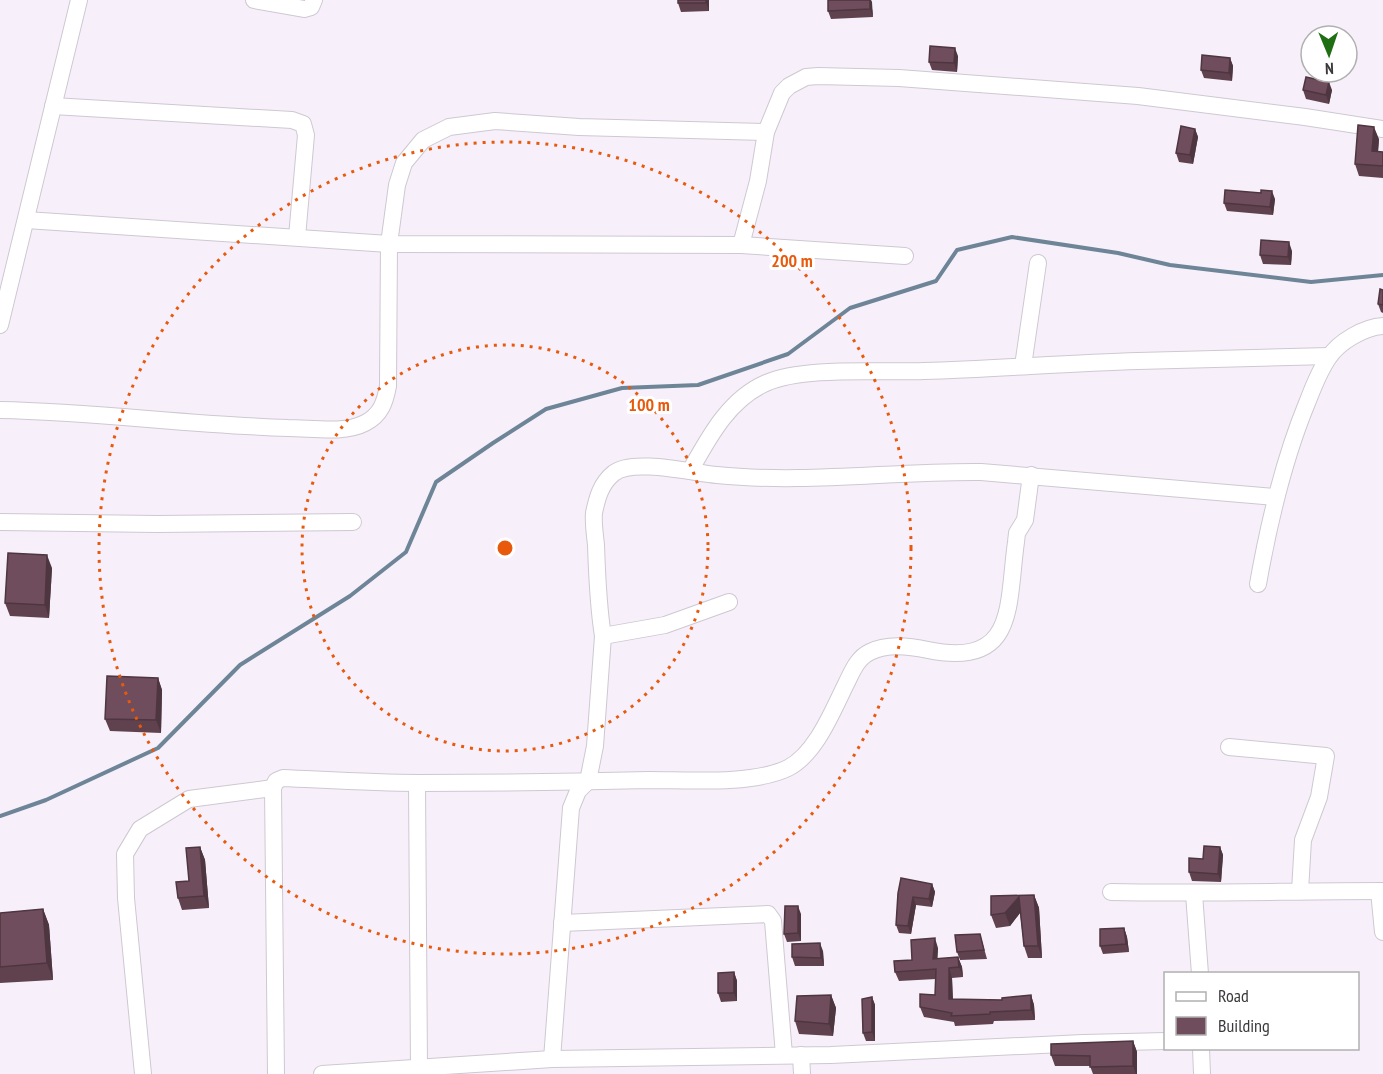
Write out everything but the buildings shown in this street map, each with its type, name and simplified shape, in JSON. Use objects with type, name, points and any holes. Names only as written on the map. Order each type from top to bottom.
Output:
[{"type":"street","points":[[0,325],[79,0]]},
{"type":"street","points":[[254,0],[304,9],[311,7],[314,0]]},
{"type":"street","points":[[741,245],[758,181],[766,132],[782,93],[798,80],[818,76],[899,78],[1138,96],[1383,129]]},
{"type":"street","points":[[53,106],[291,120],[303,124],[306,135],[297,237]]},
{"type":"street","points":[[0,410],[227,426],[330,429],[364,424],[377,416],[385,402],[388,386],[389,244],[397,185],[404,163],[423,140],[448,127],[495,121],[579,127],[766,132]]},
{"type":"street","points":[[26,220],[389,244],[741,245],[905,256]]},
{"type":"street","points":[[1023,366],[1038,263]]},
{"type":"street","points":[[1258,584],[1275,497],[1298,425],[1317,379],[1329,356],[1354,336],[1375,326],[1383,326]]},
{"type":"street","points":[[690,471],[705,443],[731,408],[751,390],[783,376],[812,373],[1329,356]]},
{"type":"street","points":[[552,1059],[571,808],[578,791],[588,782],[595,746],[603,636],[599,615],[594,516],[602,486],[615,471],[625,468],[655,467],[744,477],[793,479],[942,471],[1031,475],[1110,484],[1275,497]]},
{"type":"street","points":[[276,1074],[273,788],[276,781],[283,778],[417,783],[739,779],[783,770],[801,760],[807,753],[832,712],[857,663],[868,653],[882,648],[897,647],[968,652],[988,645],[1000,633],[1006,619],[1017,532],[1025,520],[1031,475]]},
{"type":"street","points":[[0,522],[157,524],[353,522]]},
{"type":"street","points":[[603,636],[665,626],[729,602]]},
{"type":"street","points":[[1229,747],[1326,756],[1318,797],[1303,840],[1300,891]]},
{"type":"street","points":[[417,783],[419,1069]]},
{"type":"street","points":[[143,1074],[126,898],[125,854],[140,829],[189,799],[273,788]]},
{"type":"street","points":[[1111,892],[1194,894],[1381,891],[1383,932]]},
{"type":"street","points":[[1194,894],[1200,972]]},
{"type":"street","points":[[562,923],[768,914],[773,921],[793,1055],[802,1074]]},
{"type":"street","points":[[322,1074],[552,1059],[793,1055],[1164,1041]]},
{"type":"street","points":[[1201,1050],[1202,1074]]},
{"type":"waterway","points":[[0,816],[46,800],[158,748],[240,665],[350,596],[406,552],[436,482],[546,409],[622,388],[698,385],[788,354],[850,308],[936,281],[957,250],[1012,237],[1118,253],[1170,265],[1311,282],[1383,275]]}]
